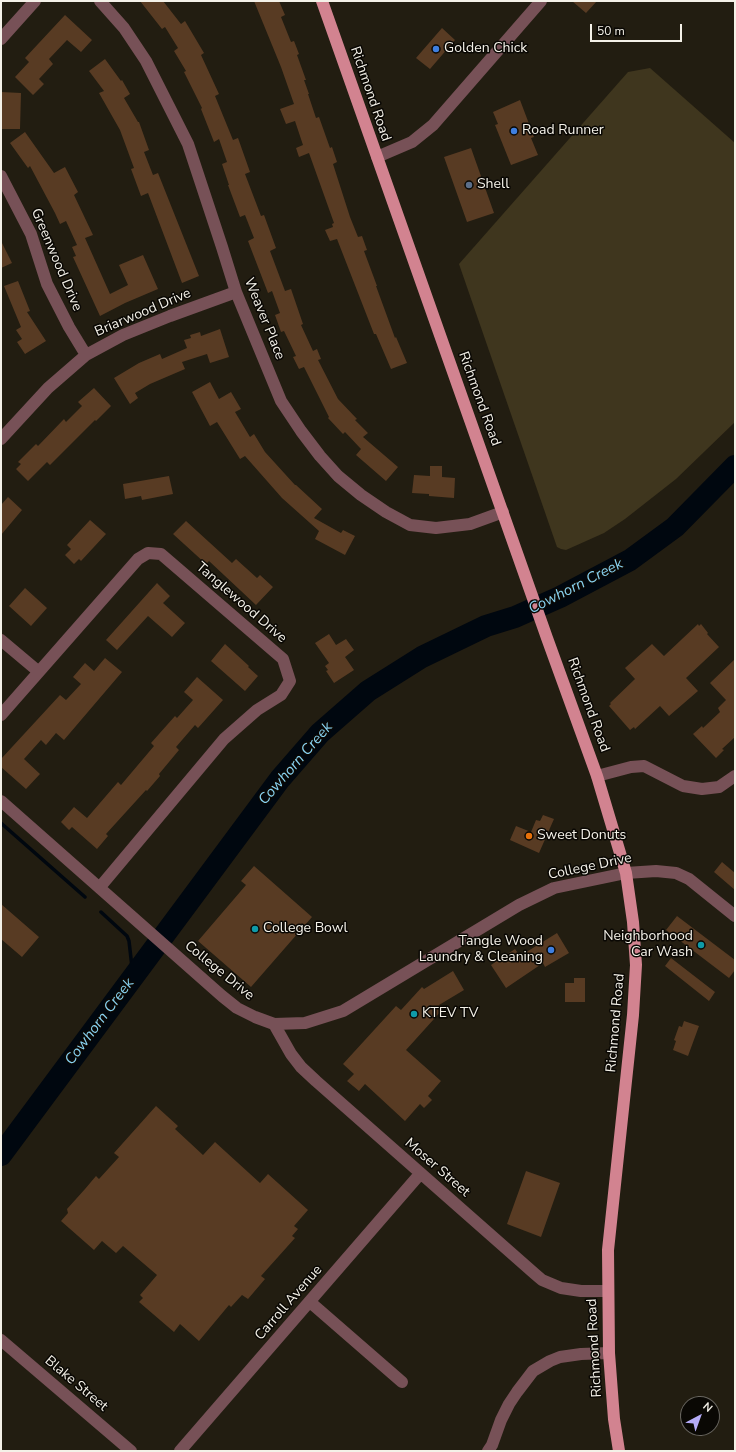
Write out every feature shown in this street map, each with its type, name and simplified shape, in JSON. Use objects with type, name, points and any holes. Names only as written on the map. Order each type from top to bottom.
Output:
[{"type":"main road","name":"Richmond Road","points":[[322,1],[547,638],[598,776],[626,873],[633,922],[635,972],[633,1015],[611,1215],[607,1291],[609,1353],[614,1419],[619,1451]]},
{"type":"street","points":[[1,39],[35,1]]},
{"type":"street","name":"Weaver Place","points":[[100,1],[124,28],[146,61],[188,144],[236,292],[281,401],[320,456],[338,476],[361,495],[386,512],[410,524],[436,528],[470,524],[503,512]]},
{"type":"street","points":[[377,157],[412,142],[433,125],[541,1]]},
{"type":"street","name":"Greenwood Drive","points":[[1,176],[31,234],[47,284],[69,327],[86,355]]},
{"type":"street","name":"Briarwood Drive","points":[[1,439],[48,388],[86,355],[124,335],[170,316],[236,292]]},
{"type":"street","name":"Tanglewood Drive","points":[[1,715],[138,559],[148,553],[161,554],[283,659],[290,681],[281,695],[256,710],[224,739],[100,887]]},
{"type":"street","points":[[1,640],[39,672]]},
{"type":"street","points":[[598,776],[631,767],[644,766],[683,786],[702,789],[719,787],[735,776]]},
{"type":"street","name":"College Drive","points":[[1,801],[237,1008],[274,1024],[305,1023],[342,1012],[519,905],[554,888],[626,873],[656,871],[676,873],[689,879],[735,916]]},
{"type":"street","name":"Moser Street","points":[[274,1024],[291,1054],[301,1067],[420,1174],[542,1280],[561,1288],[571,1290],[607,1291]]},
{"type":"street","name":"Carroll Avenue","points":[[180,1451],[420,1174]]},
{"type":"street","points":[[310,1302],[402,1382]]},
{"type":"street","name":"Blake Street","points":[[1,1340],[131,1451]]},
{"type":"street","points":[[493,1449],[501,1420],[509,1404],[525,1380],[533,1372],[550,1361],[560,1357],[581,1354],[609,1353]]},
{"type":"shaded area","points":[[650,68],[735,143],[735,422],[676,479],[625,519],[604,533],[566,550],[557,547],[459,264],[628,72]]},
{"type":"building","points":[[140,1],[163,1],[181,24],[185,21],[204,53],[201,55],[219,94],[215,96],[233,140],[238,138],[250,172],[245,174],[261,216],[264,215],[276,248],[270,251],[285,291],[291,289],[303,324],[301,325],[313,351],[317,349],[321,359],[318,360],[338,399],[368,433],[363,437],[398,467],[386,481],[356,455],[361,449],[345,432],[343,434],[328,418],[329,417],[304,367],[299,369],[293,357],[296,356],[284,331],[281,332],[275,315],[280,313],[272,291],[268,293],[248,241],[254,238],[245,215],[240,217],[228,185],[222,164],[227,162],[219,139],[214,142],[201,109],[202,108],[184,72],[186,71],[174,51],[178,48],[165,27],[162,29]]},
{"type":"building","points":[[254,1],[279,1],[285,15],[281,17],[291,42],[294,41],[299,54],[297,55],[306,80],[304,80],[316,118],[319,117],[330,148],[332,147],[337,162],[333,164],[350,217],[358,237],[362,236],[367,250],[364,251],[376,286],[395,338],[396,337],[407,363],[391,369],[376,334],[374,334],[337,239],[330,241],[325,230],[333,227],[332,224],[334,223],[309,153],[299,157],[296,148],[303,145],[295,121],[286,124],[280,109],[294,104],[281,67]]},
{"type":"building","points":[[572,1],[597,1],[586,13]]},
{"type":"building","points":[[65,15],[92,40],[81,52],[67,40],[49,59],[53,64],[39,79],[44,84],[33,95],[15,77],[29,62],[25,58]]},
{"type":"building","name":"Golden Chick","points":[[442,28],[455,40],[430,69],[416,58]]},
{"type":"building","points":[[105,59],[121,81],[122,80],[130,94],[124,98],[139,122],[149,150],[144,152],[153,175],[158,173],[199,276],[182,283],[148,193],[141,196],[131,169],[134,168],[120,130],[99,93],[104,91],[89,71]]},
{"type":"building","points":[[1,92],[21,93],[20,129],[1,129]]},
{"type":"building","name":"Road Runner","points":[[520,100],[534,137],[531,138],[538,155],[511,165],[495,125],[498,124],[493,112]]},
{"type":"building","points":[[25,132],[54,173],[65,167],[78,192],[74,195],[93,235],[85,238],[110,294],[128,285],[119,265],[143,255],[158,289],[125,303],[100,316],[73,257],[76,256],[72,247],[77,245],[66,221],[60,224],[30,166],[28,168],[10,143]]},
{"type":"building","name":"Shell","points":[[471,148],[494,213],[467,222],[444,157]]},
{"type":"building","points":[[1,241],[12,263],[1,268]]},
{"type":"building","points":[[18,281],[30,311],[27,312],[46,341],[25,354],[17,342],[22,339],[16,330],[21,327],[4,286]]},
{"type":"building","points":[[220,329],[229,357],[210,363],[207,354],[182,362],[185,369],[150,384],[135,393],[138,398],[130,404],[114,378],[139,363],[160,354],[162,359],[187,348],[184,340],[191,338],[190,335],[200,332],[201,336]]},
{"type":"building","points":[[210,382],[219,399],[231,392],[241,409],[235,412],[250,437],[254,434],[265,452],[295,485],[322,509],[314,518],[341,533],[343,530],[355,536],[345,555],[315,539],[319,531],[282,498],[245,456],[240,459],[217,422],[210,426],[192,392]]},
{"type":"building","points":[[94,388],[111,406],[50,465],[47,462],[28,481],[16,469],[21,464],[18,462],[36,444],[38,446],[64,419],[66,422],[82,406],[78,402]]},
{"type":"building","points":[[430,466],[442,466],[442,477],[455,478],[454,498],[412,493],[414,475],[430,476]]},
{"type":"building","points":[[169,476],[173,494],[142,500],[141,496],[125,499],[123,484]]},
{"type":"building","points":[[8,497],[22,510],[1,535],[1,505]]},
{"type":"building","points":[[90,520],[106,534],[81,561],[79,559],[74,564],[65,555],[71,549],[67,545]]},
{"type":"building","points":[[186,521],[232,563],[236,559],[257,578],[260,575],[273,587],[256,605],[209,561],[206,564],[173,534]]},
{"type":"building","points":[[157,583],[170,596],[163,603],[185,623],[172,637],[148,616],[117,650],[106,640]]},
{"type":"building","points":[[25,588],[47,608],[31,626],[9,606]]},
{"type":"building","points":[[698,624],[699,626],[701,624],[708,633],[707,634],[719,647],[686,678],[698,691],[669,716],[660,706],[635,729],[634,727],[630,730],[609,706],[611,704],[610,703],[635,679],[625,668],[652,644],[664,656]]},
{"type":"building","points":[[329,634],[336,645],[346,639],[354,650],[345,657],[354,670],[334,683],[326,671],[328,670],[325,666],[329,663],[315,643]]},
{"type":"building","points":[[225,644],[258,676],[245,691],[211,661]]},
{"type":"building","points":[[105,658],[122,672],[64,740],[56,733],[46,745],[41,740],[24,759],[40,774],[26,789],[1,767],[1,759],[60,695],[66,700],[81,684],[73,677],[85,663],[94,671]]},
{"type":"building","points":[[735,659],[735,737],[722,749],[724,750],[716,758],[693,734],[702,726],[703,728],[720,712],[718,708],[726,700],[710,683]]},
{"type":"building","points":[[197,677],[223,700],[198,728],[195,725],[176,747],[179,750],[159,774],[160,776],[106,834],[108,836],[97,849],[72,827],[69,830],[61,822],[74,807],[87,818],[118,782],[121,785],[154,746],[151,743],[175,716],[177,718],[193,700],[184,692]]},
{"type":"building","name":"Sweet Donuts","points":[[543,815],[554,819],[539,853],[510,840],[516,826],[531,832],[536,820],[540,821]]},
{"type":"building","points":[[722,862],[735,873],[735,890],[714,872]]},
{"type":"building","name":"College Bowl","points":[[254,866],[312,917],[251,987],[198,941],[246,885],[241,881]]},
{"type":"building","points":[[1,904],[39,937],[22,957],[1,939]]},
{"type":"building","name":"Neighborhood Car Wash","points":[[677,916],[735,960],[735,970],[729,978],[666,930]]},
{"type":"building","points":[[557,933],[569,953],[545,967],[543,963],[506,988],[491,965],[515,949],[520,956]]},
{"type":"building","name":"Neighborhood Car Wash","points":[[671,958],[715,992],[709,1001],[665,966]]},
{"type":"building","points":[[453,971],[464,990],[439,1005],[443,1009],[406,1050],[441,1081],[428,1096],[432,1100],[424,1108],[420,1104],[405,1121],[365,1084],[359,1091],[347,1081],[354,1074],[343,1064],[396,1006],[401,1010],[422,987],[424,989]]},
{"type":"building","points":[[574,978],[585,978],[585,1002],[565,1002],[565,983],[574,983]]},
{"type":"building","points":[[684,1021],[699,1026],[688,1056],[673,1050],[676,1041],[674,1040],[679,1026],[682,1027]]},
{"type":"building","points":[[156,1106],[178,1126],[175,1129],[203,1155],[215,1142],[260,1183],[268,1174],[308,1210],[294,1226],[298,1229],[292,1236],[295,1238],[261,1276],[265,1279],[248,1299],[242,1295],[231,1307],[229,1305],[199,1341],[180,1324],[174,1332],[139,1302],[143,1298],[140,1295],[157,1275],[123,1246],[116,1253],[102,1241],[94,1250],[61,1221],[68,1213],[67,1209],[96,1176],[99,1179],[119,1157],[114,1153]]},
{"type":"building","points":[[526,1171],[560,1183],[541,1237],[507,1224]]},
{"type":"waterway","name":"Cowhorn Creek","points":[[1,1155],[280,779],[320,733],[368,691],[422,657],[486,626],[515,617],[560,597],[630,560],[675,527],[735,466]]},
{"type":"waterway","points":[[1,823],[85,897]]},
{"type":"waterway","points":[[101,912],[127,936],[129,941],[133,976]]},
{"type":"place","name":"Golden Chick","points":[[436,49]]},
{"type":"place","name":"Road Runner","points":[[514,131]]},
{"type":"place","name":"Shell","points":[[469,185]]},
{"type":"place","name":"Sweet Donuts","points":[[529,836]]},
{"type":"place","name":"College Bowl","points":[[255,929]]},
{"type":"place","name":"Neighborhood Car Wash","points":[[701,945]]},
{"type":"place","name":"Tangle Wood Laundry & Cleaning","points":[[551,950]]},
{"type":"place","name":"KTEV TV","points":[[414,1014]]}]
